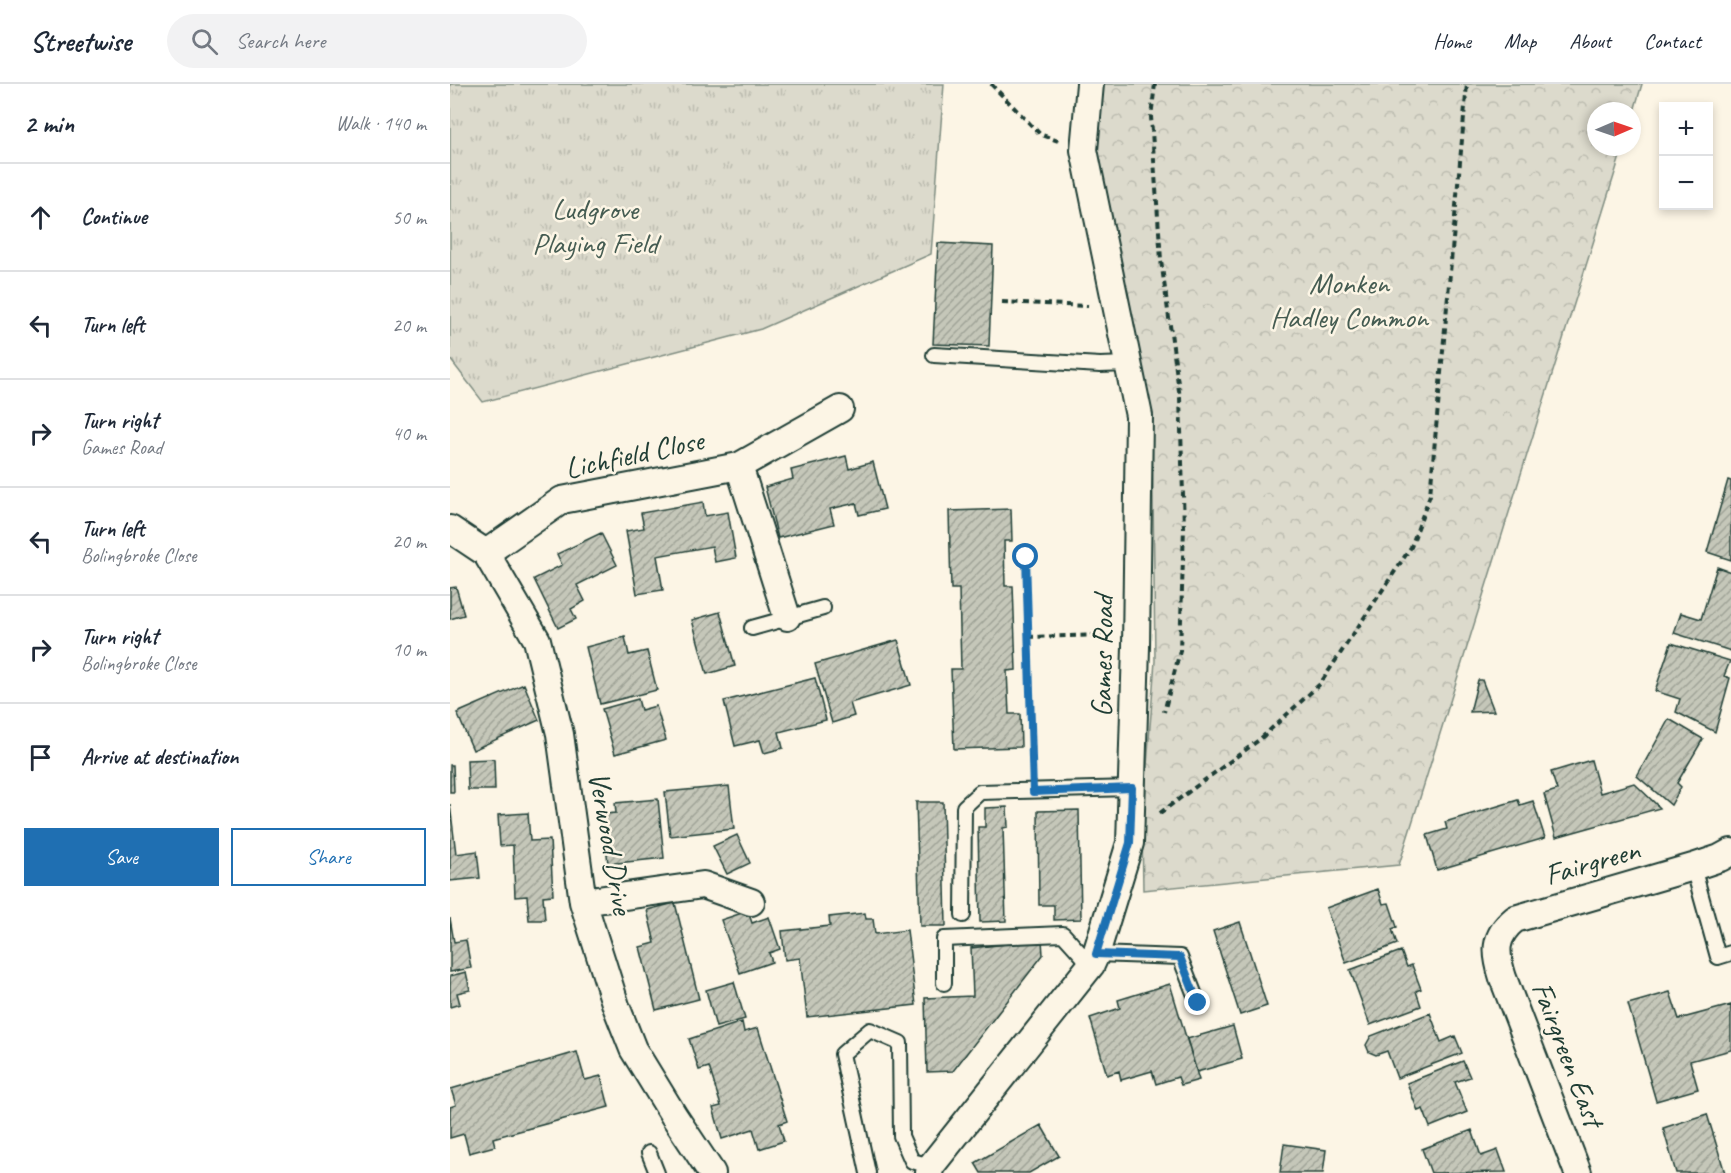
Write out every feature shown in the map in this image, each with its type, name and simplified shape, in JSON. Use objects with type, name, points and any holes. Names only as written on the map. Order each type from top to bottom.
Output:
[{"type":"street","name":"Games Road","points":[[930,1170],[1093,960],[1130,843],[1139,416],[1084,150],[1090,84]]},
{"type":"street","name":"Lichfield Close","points":[[486,553],[562,500],[739,466],[840,409]]},
{"type":"street","name":"Lichfield Close","points":[[739,466],[787,617]]},
{"type":"street","name":"Verwood Drive","points":[[450,530],[486,553],[537,640],[560,734],[583,902],[616,1006],[633,1049],[712,1173]]},
{"type":"street","name":"Fairgreen","points":[[1497,959],[1498,940],[1504,928],[1515,919],[1693,867],[1731,852]]},
{"type":"street","points":[[583,902],[703,885],[751,902]]},
{"type":"street","name":"Fairgreen East","points":[[1497,959],[1578,1173]]},
{"type":"lane","points":[[934,355],[1100,365],[1128,364]]},
{"type":"lane","points":[[752,628],[823,608]]},
{"type":"lane","points":[[963,915],[964,807],[980,792],[1132,788]]},
{"type":"lane","points":[[1693,867],[1718,957],[1731,953]]},
{"type":"lane","points":[[944,983],[944,939],[1063,934],[1093,960],[1180,957],[1198,1003]]},
{"type":"lane","points":[[868,1173],[842,1054],[870,1030],[900,1043],[901,1136],[912,1161],[930,1170]]},
{"type":"lane","points":[[650,1153],[657,1173]]},
{"type":"path","points":[[991,84],[1040,134],[1084,150]]},
{"type":"path","points":[[1130,843],[1166,807],[1259,740],[1320,684],[1411,547],[1430,495],[1467,84]]},
{"type":"path","points":[[1002,302],[1117,307]]},
{"type":"path","points":[[1026,557],[1033,792]]},
{"type":"path","points":[[1028,637],[1136,634]]},
{"type":"green space","name":"Ludgrove Playing Field","points":[[450,84],[944,84],[931,254],[761,329],[483,402],[450,359]]},
{"type":"green space","name":"Monken Hadley Common","points":[[1101,84],[1642,84],[1637,102],[1587,102],[1587,156],[1620,156],[1399,865],[1143,890],[1142,831],[1155,661],[1152,413],[1095,139]]},
{"type":"building","points":[[938,243],[993,246],[989,346],[933,344]]},
{"type":"building","points":[[846,456],[849,469],[873,462],[885,509],[859,515],[856,503],[830,509],[834,524],[778,538],[765,487],[793,479],[791,470]]},
{"type":"building","points":[[1728,480],[1731,481],[1731,560],[1707,552]]},
{"type":"building","points":[[703,502],[705,516],[728,512],[736,558],[715,562],[712,546],[657,556],[663,590],[637,594],[626,531],[644,528],[641,513]]},
{"type":"building","points":[[1011,509],[1012,541],[1004,541],[1005,586],[1013,586],[1016,670],[1007,671],[1009,714],[1020,714],[1021,747],[954,749],[951,669],[961,669],[959,589],[951,589],[949,511]]},
{"type":"building","points":[[601,533],[617,565],[577,585],[585,601],[571,609],[576,619],[558,628],[534,579],[562,565],[557,554]]},
{"type":"building","points":[[1717,567],[1731,572],[1731,651],[1674,633],[1681,613],[1701,619]]},
{"type":"building","points":[[456,587],[464,615],[450,619],[450,588]]},
{"type":"building","points":[[720,612],[735,666],[707,674],[692,620]]},
{"type":"building","points":[[625,637],[629,655],[647,651],[657,690],[600,704],[586,647]]},
{"type":"building","points":[[898,640],[911,685],[850,703],[854,716],[832,723],[815,664]]},
{"type":"building","points":[[1671,643],[1730,661],[1724,676],[1730,678],[1715,732],[1676,712],[1680,699],[1655,691]]},
{"type":"building","points":[[815,678],[826,720],[779,732],[783,748],[764,753],[760,740],[735,746],[724,701]]},
{"type":"building","points":[[1478,680],[1482,680],[1494,711],[1470,712]]},
{"type":"building","points":[[524,684],[539,720],[473,750],[457,713]]},
{"type":"building","points":[[638,699],[641,710],[656,706],[666,740],[615,754],[602,709]]},
{"type":"building","points":[[1669,719],[1703,739],[1677,783],[1681,787],[1671,805],[1637,776]]},
{"type":"building","points":[[494,759],[495,790],[468,790],[467,760]]},
{"type":"building","points":[[1591,760],[1600,793],[1634,783],[1660,808],[1556,837],[1544,794],[1557,790],[1551,772]]},
{"type":"building","points":[[450,765],[453,765],[454,792],[450,792]]},
{"type":"building","points":[[729,786],[734,829],[670,836],[665,792]]},
{"type":"building","points":[[658,799],[664,858],[608,864],[603,814],[616,813],[615,803]]},
{"type":"building","points":[[1518,800],[1520,805],[1533,801],[1545,838],[1437,870],[1427,835],[1447,829],[1445,822]]},
{"type":"building","points":[[916,802],[943,802],[946,926],[920,926]]},
{"type":"building","points":[[450,804],[456,854],[477,851],[480,878],[450,881]]},
{"type":"building","points":[[1007,807],[1008,827],[1003,828],[1006,921],[980,922],[978,827],[985,827],[985,808]]},
{"type":"building","points":[[1079,810],[1081,919],[1054,920],[1054,905],[1039,905],[1038,811]]},
{"type":"building","points":[[528,813],[530,841],[550,840],[553,895],[543,896],[545,920],[529,920],[527,896],[515,897],[513,845],[500,846],[498,815]]},
{"type":"building","points":[[737,835],[750,863],[727,874],[713,846]]},
{"type":"building","points":[[1378,889],[1383,904],[1389,903],[1397,927],[1392,929],[1397,944],[1346,963],[1326,908]]},
{"type":"building","points":[[675,903],[699,999],[656,1010],[640,947],[655,943],[647,910]]},
{"type":"building","points":[[748,911],[752,923],[769,917],[780,949],[769,953],[772,962],[740,973],[721,920]]},
{"type":"building","points":[[865,913],[866,919],[873,919],[875,934],[907,930],[916,1005],[807,1017],[800,958],[785,960],[782,931],[830,926],[829,917]]},
{"type":"building","points":[[450,918],[454,942],[466,940],[471,968],[450,972]]},
{"type":"building","points":[[1240,922],[1267,1006],[1240,1015],[1213,931]]},
{"type":"building","points":[[1042,940],[1043,955],[953,1071],[927,1072],[925,998],[973,996],[971,948]]},
{"type":"building","points":[[1401,951],[1407,967],[1412,965],[1421,989],[1416,991],[1421,1006],[1370,1025],[1350,970]]},
{"type":"building","points":[[466,972],[470,990],[457,993],[460,1004],[450,1007],[450,976]]},
{"type":"building","points":[[734,982],[745,1019],[716,1027],[706,990]]},
{"type":"building","points":[[1170,984],[1199,1080],[1181,1085],[1178,1077],[1156,1084],[1152,1071],[1121,1080],[1119,1071],[1107,1075],[1090,1018],[1120,1008],[1118,1000]]},
{"type":"building","points":[[1670,992],[1679,1019],[1731,1005],[1731,1050],[1690,1061],[1698,1089],[1656,1101],[1628,1004]]},
{"type":"building","points":[[1430,1013],[1441,1042],[1455,1036],[1462,1053],[1397,1078],[1387,1051],[1376,1055],[1369,1052],[1366,1045],[1371,1036]]},
{"type":"building","points":[[742,1022],[744,1032],[758,1028],[787,1121],[779,1124],[784,1141],[759,1149],[753,1129],[722,1139],[713,1108],[721,1106],[709,1067],[699,1070],[689,1039]]},
{"type":"building","points":[[1233,1026],[1242,1059],[1197,1072],[1187,1039]]},
{"type":"building","points":[[577,1052],[585,1080],[601,1076],[609,1107],[493,1138],[495,1146],[469,1153],[464,1134],[450,1138],[450,1107],[456,1105],[451,1089]]},
{"type":"building","points":[[1463,1061],[1470,1077],[1455,1082],[1467,1112],[1430,1127],[1423,1109],[1418,1111],[1407,1083]]},
{"type":"building","points":[[1707,1114],[1725,1173],[1676,1173],[1663,1128]]},
{"type":"building","points":[[1041,1125],[1059,1156],[1029,1173],[981,1173],[975,1163]]},
{"type":"building","points":[[1472,1130],[1481,1156],[1498,1150],[1506,1172],[1431,1173],[1422,1149]]},
{"type":"building","points":[[1284,1144],[1326,1150],[1323,1173],[1280,1173]]},
{"type":"route","points":[[1026,557],[1033,792],[1132,788],[1130,843],[1096,954],[1180,957],[1198,1003]]}]
